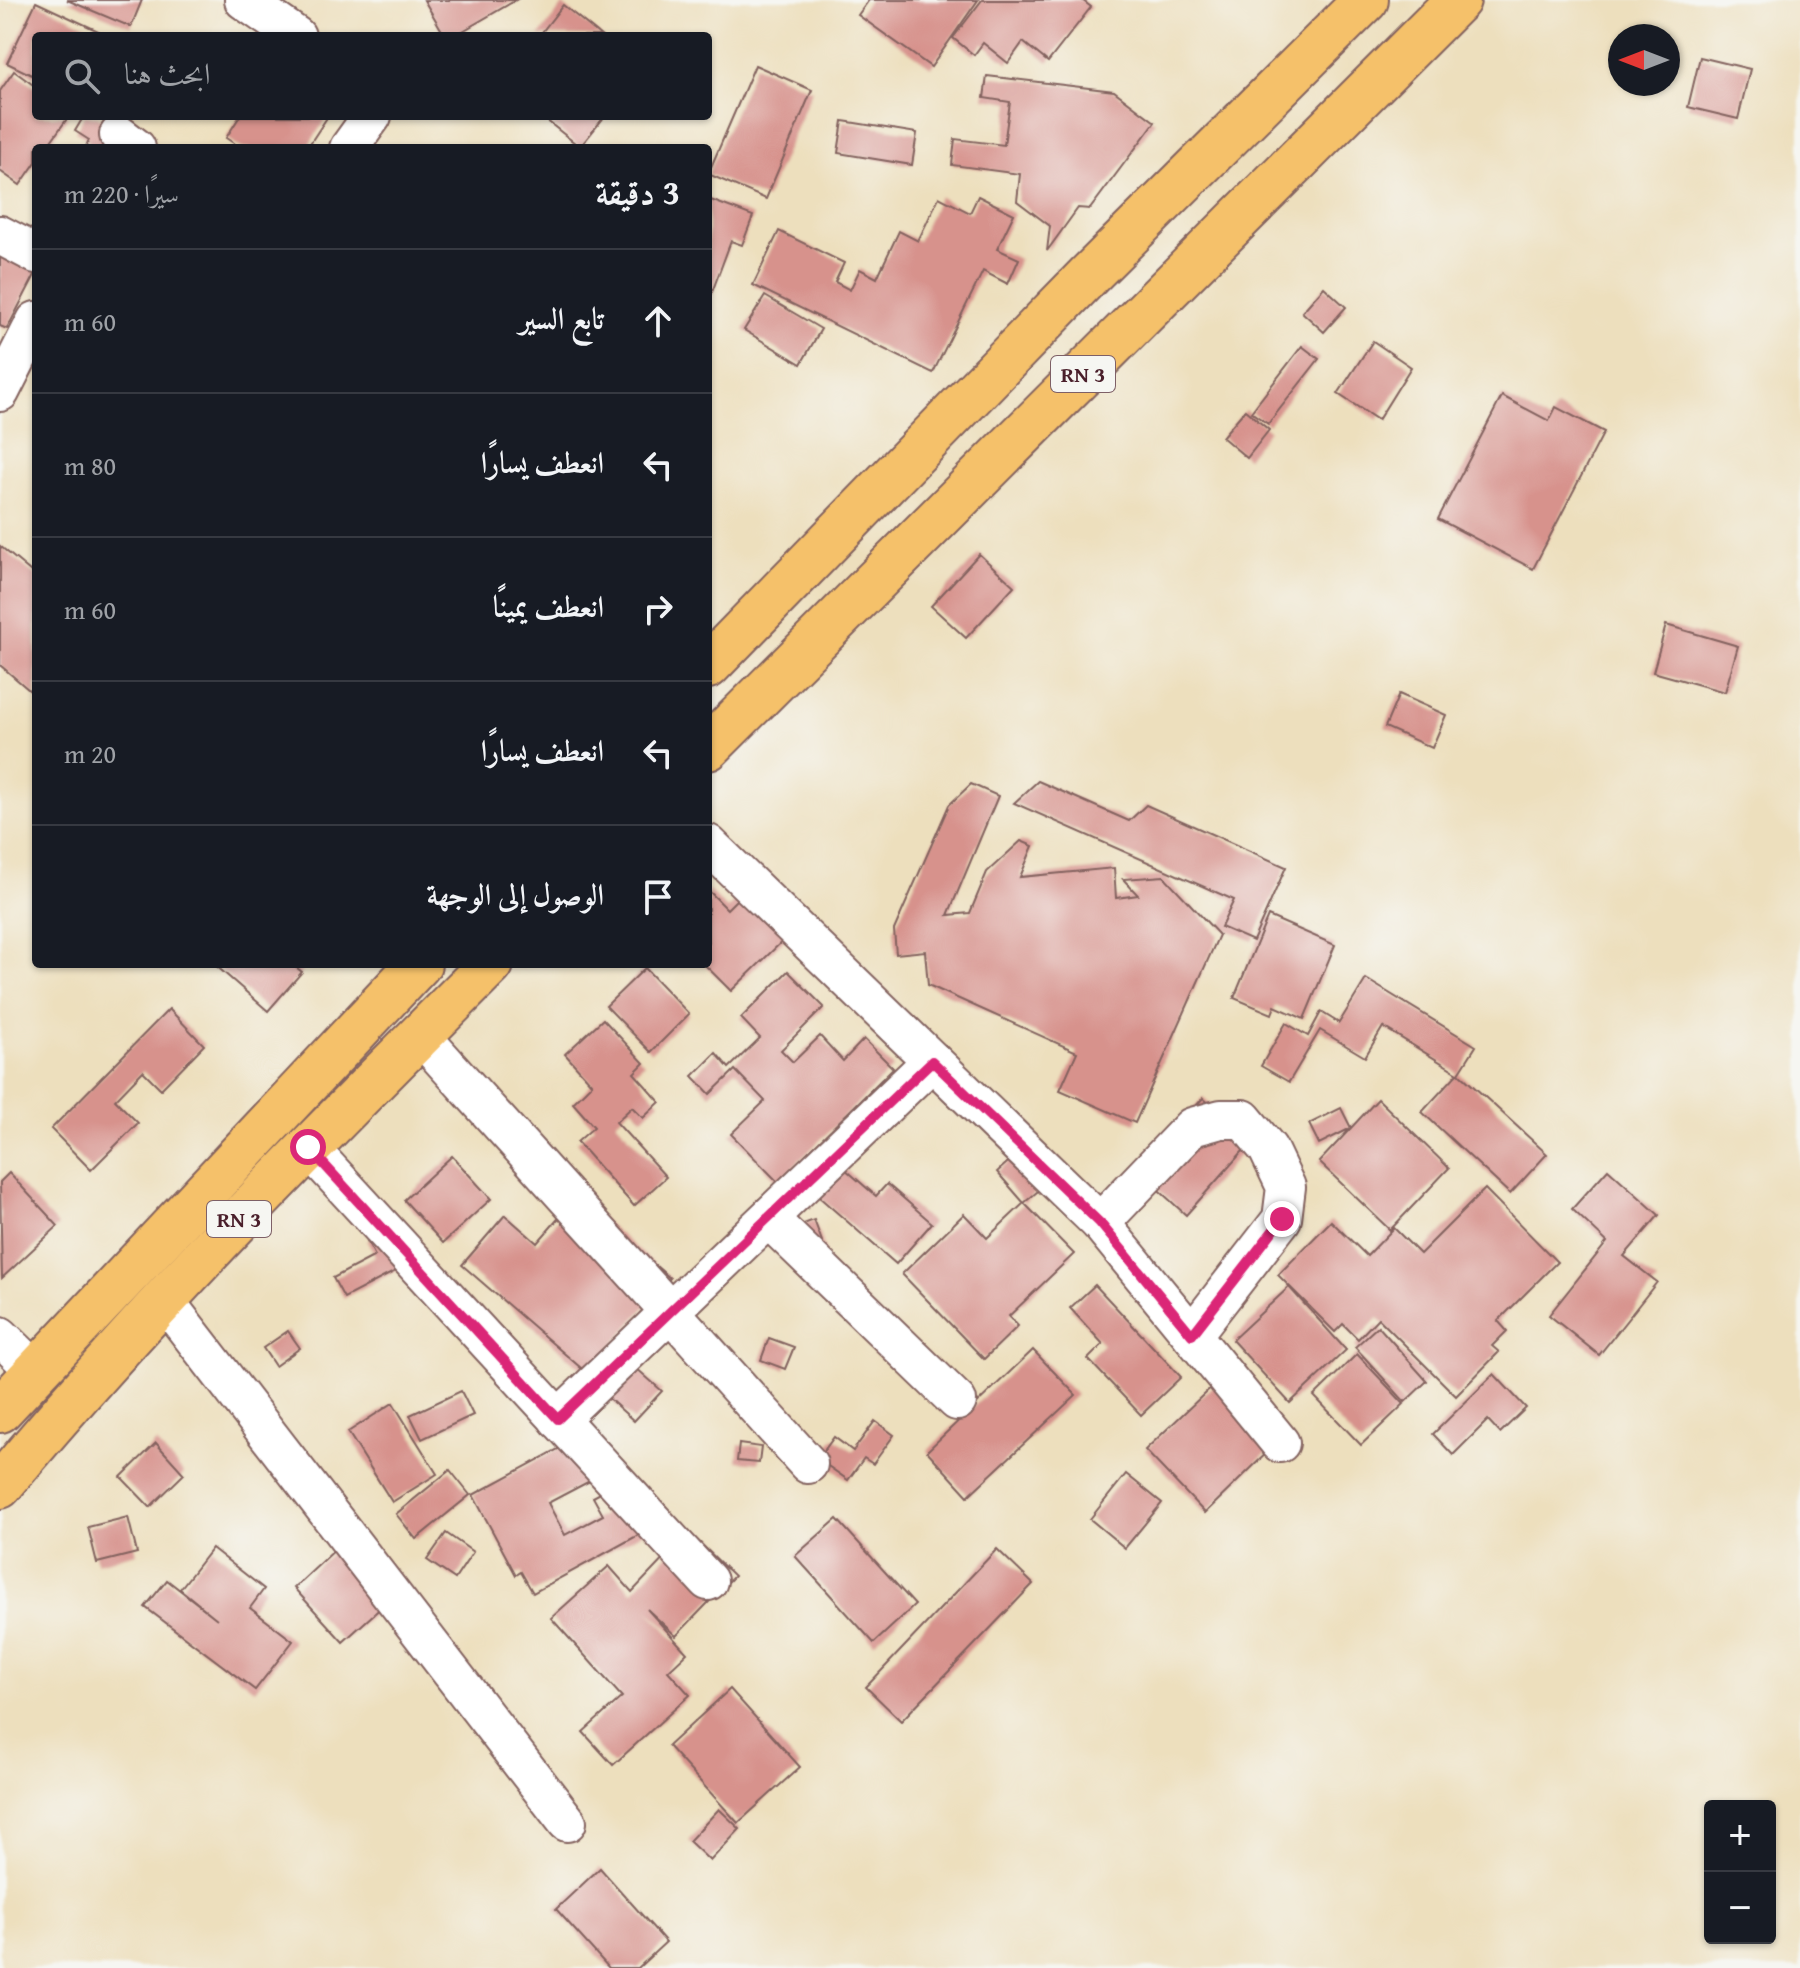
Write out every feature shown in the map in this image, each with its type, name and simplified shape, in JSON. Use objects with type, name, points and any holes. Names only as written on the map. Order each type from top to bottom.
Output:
[{"type":"highway","name":"RN 3","points":[[712,662],[1088,276],[1366,0]]},
{"type":"highway","name":"RN 3","points":[[712,744],[1458,0]]},
{"type":"highway","name":"RN 3","points":[[0,1410],[415,968]]},
{"type":"highway","name":"RN 3","points":[[0,1486],[256,1199],[487,968]]},
{"type":"street","points":[[244,0],[290,32]]},
{"type":"street","points":[[352,144],[369,120]]},
{"type":"street","points":[[0,235],[32,252]]},
{"type":"street","points":[[0,392],[32,329]]},
{"type":"street","points":[[712,848],[1100,1223],[1280,1443]]},
{"type":"street","points":[[420,1035],[808,1464]]},
{"type":"street","points":[[558,1419],[932,1061]]},
{"type":"street","points":[[1100,1223],[1192,1127],[1221,1119],[1243,1119],[1268,1149],[1286,1187],[1282,1219],[1192,1335]]},
{"type":"street","points":[[308,1147],[708,1581]]},
{"type":"street","points":[[769,1219],[957,1401]]},
{"type":"street","points":[[165,1301],[567,1822]]},
{"type":"street","points":[[0,1336],[35,1370]]},
{"type":"building","points":[[67,0],[142,0],[131,27]]},
{"type":"building","points":[[424,0],[516,0],[461,32],[443,32]]},
{"type":"building","points":[[869,0],[978,0],[931,67],[858,15]]},
{"type":"building","points":[[982,0],[1082,0],[1091,7],[1048,62],[1023,42],[1008,63],[983,43],[974,55],[953,38]]},
{"type":"building","points":[[36,2],[100,32],[32,32],[32,75],[7,63]]},
{"type":"building","points":[[563,5],[596,32],[542,32]]},
{"type":"building","points":[[1700,57],[1750,69],[1738,119],[1688,107]]},
{"type":"building","points":[[755,65],[812,90],[766,199],[712,176],[712,165]]},
{"type":"building","points":[[14,71],[32,84],[32,120],[66,120],[49,144],[32,144],[32,168],[20,185],[0,171],[0,91]]},
{"type":"building","points":[[987,76],[1114,91],[1155,122],[1090,209],[1078,208],[1047,251],[1050,226],[1017,201],[1020,174],[952,165],[955,139],[1004,145],[1010,102],[984,98]]},
{"type":"building","points":[[82,120],[104,120],[144,144],[87,144],[89,140],[75,131]]},
{"type":"building","points":[[237,120],[325,120],[310,144],[235,144],[226,138]]},
{"type":"building","points":[[546,120],[602,120],[582,144],[576,144]]},
{"type":"building","points":[[843,121],[917,133],[912,165],[838,153]]},
{"type":"building","points":[[978,196],[1014,214],[997,249],[1019,259],[1008,284],[983,271],[933,373],[753,285],[779,231],[844,263],[835,282],[850,290],[860,269],[877,278],[899,231],[918,241],[939,197],[970,213]]},
{"type":"building","points":[[712,201],[753,216],[742,245],[731,241],[712,292]]},
{"type":"building","points":[[0,230],[32,247],[32,281],[7,329],[0,326]]},
{"type":"building","points":[[1324,287],[1346,307],[1324,332],[1302,312]]},
{"type":"building","points":[[765,296],[821,329],[801,364],[744,330]]},
{"type":"building","points":[[1373,341],[1411,367],[1378,420],[1338,394]]},
{"type":"building","points":[[1302,346],[1319,359],[1268,424],[1251,412]]},
{"type":"building","points":[[1502,396],[1549,421],[1556,407],[1604,432],[1533,569],[1438,519]]},
{"type":"building","points":[[1245,410],[1269,430],[1247,458],[1222,437]]},
{"type":"building","points":[[0,546],[32,573],[32,693],[0,665]]},
{"type":"building","points":[[979,554],[1014,586],[966,638],[931,606]]},
{"type":"building","points":[[1666,625],[1738,646],[1725,692],[1653,672]]},
{"type":"building","points":[[1399,694],[1446,715],[1432,748],[1385,727]]},
{"type":"building","points":[[1038,781],[1129,821],[1146,805],[1286,867],[1253,941],[1221,927],[1234,900],[1014,803]]},
{"type":"building","points":[[971,784],[998,796],[948,915],[970,913],[987,872],[1021,841],[1033,846],[1020,877],[1114,868],[1116,898],[1138,895],[1123,879],[1164,876],[1219,935],[1135,1123],[1060,1090],[1077,1052],[928,985],[925,951],[896,954],[894,930],[949,805]]},
{"type":"building","points":[[753,883],[797,927],[731,991],[708,968],[712,968],[712,894],[727,909]]},
{"type":"building","points":[[1268,916],[1335,945],[1304,1019],[1275,1006],[1272,1014],[1234,998]]},
{"type":"building","points":[[219,968],[297,968],[302,972],[268,1011]]},
{"type":"building","points":[[645,968],[689,1014],[651,1052],[606,1006]]},
{"type":"building","points":[[788,971],[824,1007],[781,1050],[793,1062],[820,1036],[843,1061],[864,1039],[893,1068],[778,1182],[731,1134],[765,1101],[735,1070],[710,1094],[693,1076],[716,1053],[729,1068],[760,1038],[741,1018]]},
{"type":"building","points":[[1366,979],[1476,1046],[1459,1073],[1547,1154],[1510,1194],[1422,1112],[1458,1073],[1383,1027],[1365,1057],[1320,1030],[1289,1082],[1261,1066],[1286,1023],[1308,1036],[1321,1012],[1339,1023]]},
{"type":"building","points":[[169,1009],[204,1045],[161,1089],[143,1071],[115,1100],[138,1123],[91,1170],[51,1129]]},
{"type":"building","points":[[603,1019],[644,1063],[634,1073],[660,1102],[643,1118],[632,1107],[616,1122],[666,1177],[634,1206],[577,1142],[594,1127],[573,1103],[592,1084],[565,1054]]},
{"type":"building","points":[[1203,1098],[1251,1142],[1186,1215],[1138,1171]]},
{"type":"building","points":[[1378,1099],[1449,1168],[1390,1230],[1319,1162]]},
{"type":"building","points":[[1341,1108],[1351,1128],[1319,1144],[1309,1124]]},
{"type":"building","points":[[1029,1143],[1057,1175],[1024,1203],[997,1172]]},
{"type":"building","points":[[452,1156],[491,1199],[443,1243],[404,1200]]},
{"type":"building","points":[[836,1161],[876,1196],[887,1184],[932,1223],[896,1264],[811,1190]]},
{"type":"building","points":[[1608,1169],[1659,1215],[1624,1256],[1657,1282],[1599,1355],[1549,1315],[1607,1242],[1572,1209]]},
{"type":"building","points":[[9,1173],[58,1226],[2,1278],[0,1182]]},
{"type":"building","points":[[1485,1189],[1557,1262],[1498,1321],[1507,1331],[1492,1346],[1499,1352],[1456,1396],[1378,1318],[1358,1339],[1343,1324],[1335,1332],[1278,1275],[1331,1221],[1367,1256],[1394,1228],[1420,1254]]},
{"type":"building","points":[[577,1197],[670,1278],[588,1374],[462,1265],[505,1215],[537,1243]]},
{"type":"building","points":[[1024,1203],[1074,1254],[1009,1316],[1018,1326],[984,1359],[902,1274],[964,1214],[987,1238]]},
{"type":"building","points":[[814,1220],[826,1252],[793,1228]]},
{"type":"building","points":[[393,1228],[411,1263],[344,1298],[333,1278],[375,1256],[367,1241]]},
{"type":"building","points":[[1095,1285],[1181,1377],[1141,1415],[1088,1359],[1103,1344],[1070,1308]]},
{"type":"building","points":[[1289,1287],[1346,1350],[1290,1403],[1232,1340]]},
{"type":"building","points":[[1378,1326],[1427,1381],[1405,1402],[1355,1347]]},
{"type":"building","points":[[288,1331],[300,1348],[275,1366],[263,1348]]},
{"type":"building","points":[[769,1338],[794,1347],[785,1369],[761,1360]]},
{"type":"building","points":[[1033,1350],[1076,1395],[968,1496],[927,1451]]},
{"type":"building","points":[[1357,1354],[1404,1404],[1361,1445],[1314,1396]]},
{"type":"building","points":[[635,1367],[662,1391],[634,1421],[607,1397]]},
{"type":"building","points":[[1494,1374],[1526,1408],[1500,1433],[1488,1420],[1453,1455],[1433,1434]]},
{"type":"building","points":[[1221,1378],[1280,1440],[1205,1513],[1145,1450]]},
{"type":"building","points":[[461,1391],[473,1415],[422,1439],[410,1415]]},
{"type":"building","points":[[393,1403],[437,1474],[392,1502],[348,1432]]},
{"type":"building","points":[[875,1421],[894,1435],[873,1464],[864,1458],[848,1480],[818,1459],[834,1437],[853,1451]]},
{"type":"building","points":[[584,1435],[605,1473],[548,1503],[565,1535],[603,1515],[593,1497],[627,1479],[653,1527],[533,1593],[521,1572],[516,1575],[473,1495]]},
{"type":"building","points":[[156,1443],[184,1474],[150,1507],[121,1477]]},
{"type":"building","points":[[739,1444],[761,1447],[759,1463],[737,1461]]},
{"type":"building","points":[[450,1470],[470,1495],[416,1539],[396,1514]]},
{"type":"building","points":[[1126,1474],[1162,1503],[1125,1548],[1090,1519]]},
{"type":"building","points":[[128,1517],[137,1553],[97,1563],[88,1527]]},
{"type":"building","points":[[837,1519],[915,1605],[874,1643],[795,1556]]},
{"type":"building","points":[[689,1532],[734,1576],[676,1636],[647,1609],[687,1653],[668,1671],[690,1695],[613,1765],[583,1732],[622,1697],[551,1618],[609,1566],[632,1592]]},
{"type":"building","points":[[353,1533],[385,1604],[343,1642],[294,1588]]},
{"type":"building","points":[[446,1533],[473,1552],[455,1579],[427,1560]]},
{"type":"building","points":[[212,1548],[264,1589],[250,1608],[293,1641],[255,1690],[145,1607],[167,1580],[217,1619],[180,1589]]},
{"type":"building","points":[[997,1549],[1033,1584],[901,1721],[866,1687]]},
{"type":"building","points":[[730,1689],[800,1767],[738,1823],[668,1746]]},
{"type":"building","points":[[719,1809],[740,1829],[710,1861],[689,1841]]},
{"type":"building","points":[[600,1868],[666,1942],[638,1968],[609,1968],[556,1909]]},
{"type":"route","points":[[308,1147],[558,1419],[932,1061],[1100,1223],[1192,1335],[1282,1219]]}]
